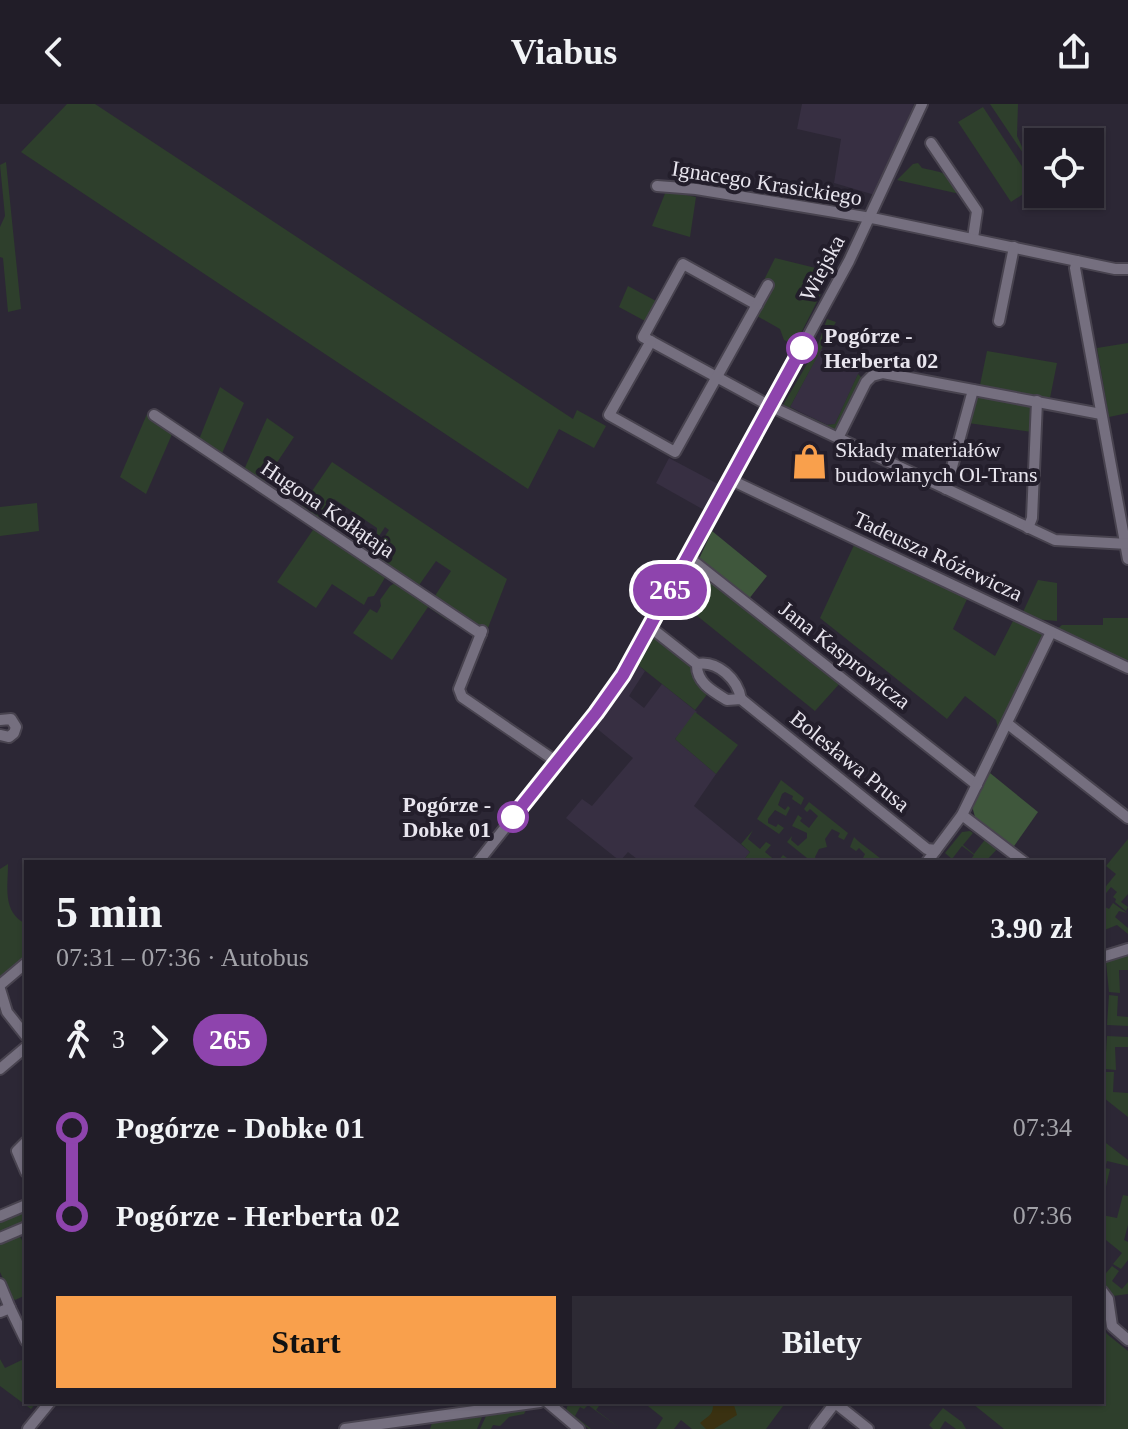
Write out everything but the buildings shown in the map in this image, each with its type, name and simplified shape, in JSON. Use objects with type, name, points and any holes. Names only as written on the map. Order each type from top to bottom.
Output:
[{"type":"street","name":"Wiejska","points":[[480,860],[496,846],[612,692],[650,627],[870,219],[922,104]]},
{"type":"street","points":[[931,143],[977,211],[973,238]]},
{"type":"street","name":"Ignacego Krasickiego","points":[[657,186],[696,189],[870,219],[1115,269],[1128,269]]},
{"type":"street","points":[[999,321],[1014,247]]},
{"type":"street","points":[[1077,261],[1075,268],[1128,559]]},
{"type":"street","points":[[757,305],[683,264],[643,337],[770,406],[1028,528],[1063,542],[1127,544]]},
{"type":"street","points":[[651,341],[609,415],[675,452],[768,285]]},
{"type":"street","points":[[838,438],[863,387],[872,376],[889,373],[1101,414]]},
{"type":"street","points":[[946,489],[973,390]]},
{"type":"street","points":[[1028,528],[1032,518],[1037,401]]},
{"type":"street","name":"Hugona Kołłątaja","points":[[154,415],[482,631],[459,689],[462,697],[557,762]]},
{"type":"street","name":"Tadeusza Różewicza","points":[[731,480],[1128,668]]},
{"type":"street","name":"Jana Kasprowicza","points":[[688,557],[977,785]]},
{"type":"street","name":"Bolesława Prusa","points":[[650,627],[697,664],[711,664],[735,681],[741,699],[927,849],[936,850]]},
{"type":"street","points":[[928,860],[962,815],[1051,632]]},
{"type":"street","name":"Bolesława Prusa","points":[[697,664],[697,675],[702,682],[727,700],[741,699]]},
{"type":"street","points":[[0,720],[8,717],[16,727],[12,735],[0,735]]},
{"type":"street","points":[[1008,724],[1128,818]]},
{"type":"street","points":[[962,815],[1021,860]]},
{"type":"street","points":[[1104,956],[1128,949]]},
{"type":"street","points":[[24,965],[0,987],[7,1012],[24,1033]]},
{"type":"street","points":[[0,1069],[24,1049]]},
{"type":"street","points":[[24,1144],[17,1151],[24,1167]]},
{"type":"street","points":[[0,1216],[24,1206]]},
{"type":"street","points":[[0,1238],[24,1228]]},
{"type":"street","points":[[0,1284],[5,1310],[24,1338]]},
{"type":"street","points":[[1104,1293],[1108,1298],[1112,1326],[1128,1340]]},
{"type":"street","points":[[28,1429],[48,1404]]},
{"type":"street","points":[[345,1429],[526,1404]]},
{"type":"street","points":[[549,1404],[579,1429]]},
{"type":"street","points":[[815,1429],[834,1404]]},
{"type":"street","points":[[836,1404],[868,1429]]},
{"type":"shaded area","points":[[802,104],[914,104],[875,195],[834,183],[841,139],[797,129]]},
{"type":"shaded area","points":[[821,349],[861,368],[835,424],[827,425],[790,407]]},
{"type":"shaded area","points":[[669,458],[718,484],[704,510],[656,483]]},
{"type":"shaded area","points":[[638,665],[645,671],[629,696],[644,708],[662,684],[697,712],[675,739],[716,774],[694,806],[750,852],[744,860],[638,860],[628,852],[619,860],[566,818],[582,799],[592,806],[633,758],[595,727],[623,691]]},
{"type":"green space","points":[[67,104],[95,104],[573,419],[577,410],[606,426],[594,448],[559,429],[528,489],[21,152]]},
{"type":"green space","points":[[990,104],[1018,104],[1017,136],[1024,155]]},
{"type":"green space","points":[[983,107],[1024,169],[1024,193],[1011,202],[958,122]]},
{"type":"green space","points":[[6,162],[21,309],[8,312],[3,258],[0,257],[0,227],[5,216],[0,165]]},
{"type":"green space","points":[[918,163],[922,168],[945,174],[960,194],[897,180]]},
{"type":"green space","points":[[666,191],[696,197],[690,237],[652,226]]},
{"type":"green space","points":[[775,258],[832,272],[795,345],[784,340],[780,329],[757,316],[762,303],[756,296]]},
{"type":"green space","points":[[628,286],[656,301],[645,321],[619,307]]},
{"type":"green space","points":[[827,319],[836,322],[790,407],[799,412],[783,405],[817,347]]},
{"type":"green space","points":[[1128,343],[1128,413],[1109,417],[1097,348]]},
{"type":"green space","points":[[987,351],[1057,363],[1050,398],[980,385]]},
{"type":"green space","points":[[858,374],[862,378],[836,430],[832,432],[809,420],[810,417],[827,425],[835,424]]},
{"type":"green space","points":[[220,387],[244,403],[220,458],[198,442]]},
{"type":"green space","points":[[982,395],[1031,405],[1032,432],[968,423],[972,403]]},
{"type":"green space","points":[[147,414],[173,432],[146,494],[120,477]]},
{"type":"green space","points":[[267,418],[294,437],[262,485],[243,472]]},
{"type":"green space","points":[[332,462],[507,579],[486,633],[433,599],[451,571],[436,561],[417,588],[375,561],[373,554],[389,530],[385,527],[377,539],[377,528],[334,499],[319,522],[299,510]]},
{"type":"green space","points":[[37,503],[39,531],[0,536],[0,507]]},
{"type":"green space","points":[[315,527],[386,576],[374,596],[368,597],[364,605],[332,584],[316,608],[277,582]]},
{"type":"green space","points":[[712,531],[767,576],[748,600],[699,559]]},
{"type":"green space","points":[[855,543],[968,597],[953,629],[995,656],[1014,619],[1043,634],[998,728],[996,720],[965,696],[947,719],[820,618]]},
{"type":"green space","points":[[693,567],[841,682],[815,711],[675,598]]},
{"type":"green space","points":[[1038,580],[1057,583],[1057,621],[1034,619],[1022,614]]},
{"type":"green space","points":[[395,583],[450,617],[447,620],[428,607],[392,660],[353,633],[370,609],[377,613],[380,600]]},
{"type":"green space","points":[[1103,618],[1128,618],[1128,667],[1056,630],[1062,625],[1103,625]]},
{"type":"green space","points":[[655,636],[689,663],[697,683],[709,692],[695,710],[638,665]]},
{"type":"green space","points":[[695,712],[738,745],[716,774],[675,739]]},
{"type":"green space","points":[[990,773],[1038,812],[1012,849],[975,817],[972,806]]},
{"type":"green space","points":[[781,780],[804,798],[801,805],[792,799],[793,796],[785,792],[782,794],[778,805],[785,810],[788,806],[790,808],[786,816],[775,810],[768,819],[768,823],[784,828],[779,834],[757,819]]},
{"type":"green space","points":[[809,802],[848,833],[844,840],[838,837],[840,833],[832,829],[825,839],[827,847],[819,849],[816,860],[810,860],[787,842],[792,836],[791,840],[798,846],[807,838],[807,833],[792,826],[798,815],[809,828],[818,816],[810,809],[807,812],[804,809]]},
{"type":"green space","points":[[753,830],[748,839],[760,849],[766,842],[771,845],[765,852],[775,860],[744,860],[750,852],[741,844]]},
{"type":"green space","points":[[962,832],[973,833],[963,845],[974,854],[987,837],[998,848],[987,860],[970,860],[974,855],[962,846],[952,859],[945,853]]},
{"type":"green space","points":[[854,837],[882,860],[862,860],[865,854],[859,848],[856,851],[850,847]]},
{"type":"green space","points":[[1128,839],[1128,894],[1121,902],[1128,907],[1126,911],[1115,902],[1113,897],[1117,892],[1111,887],[1104,896],[1104,889],[1116,874],[1106,866]]},
{"type":"green space","points":[[8,864],[10,906],[24,923],[24,959],[0,979],[0,869]]},
{"type":"green space","points":[[1113,903],[1127,913],[1119,911],[1115,917],[1128,928],[1128,934],[1117,925],[1104,930],[1104,909],[1109,909]]},
{"type":"green space","points":[[1128,955],[1128,970],[1119,970],[1120,993],[1109,992],[1106,962]]},
{"type":"green space","points":[[1109,995],[1118,996],[1117,1016],[1128,1017],[1128,1026],[1107,1025]]},
{"type":"green space","points":[[1107,1036],[1128,1037],[1128,1047],[1115,1047],[1116,1070],[1105,1069]]},
{"type":"green space","points":[[1105,1072],[1114,1072],[1113,1092],[1128,1093],[1128,1117],[1104,1098]]},
{"type":"green space","points":[[1104,1142],[1128,1160],[1128,1166],[1107,1161],[1105,1168],[1110,1169],[1104,1195]]},
{"type":"green space","points":[[1123,1195],[1128,1196],[1128,1225],[1124,1240],[1128,1242],[1128,1260],[1121,1269],[1113,1264],[1122,1253],[1106,1240],[1104,1242],[1104,1215],[1117,1218]]},
{"type":"green space","points":[[24,1209],[24,1224],[0,1234],[0,1219]]},
{"type":"green space","points":[[19,1234],[24,1245],[24,1296],[15,1300],[0,1272],[0,1242]]},
{"type":"green space","points":[[1112,1266],[1119,1271],[1112,1281],[1122,1289],[1128,1282],[1128,1294],[1113,1296],[1104,1285],[1104,1276]]},
{"type":"green space","points":[[1104,1328],[1128,1351],[1128,1429],[1004,1429],[973,1404],[1104,1404]]},
{"type":"green space","points":[[0,1359],[5,1368],[24,1359],[24,1404],[0,1386]]},
{"type":"green space","points":[[568,1404],[600,1404],[596,1410],[621,1429],[588,1405],[584,1409],[580,1407],[575,1416],[591,1429],[566,1411]]},
{"type":"green space","points":[[646,1404],[785,1404],[766,1429],[692,1429],[681,1420],[674,1429],[656,1429],[663,1418]]},
{"type":"green space","points":[[943,1408],[962,1422],[966,1429],[956,1429],[945,1421],[940,1429],[933,1429],[929,1425]]},
{"type":"green space","points":[[526,1410],[524,1414],[509,1417],[500,1426],[480,1429],[486,1416]]},
{"type":"green space","points":[[482,1417],[477,1429],[430,1429],[432,1423]]},
{"type":"sand","points":[[734,1404],[737,1415],[714,1429],[706,1429],[700,1423],[710,1414],[713,1406]]},
{"type":"bus line","name":"265","points":[[513,817],[623,675],[802,348]]},
{"type":"place","name":"Pogórze - Herberta 02","points":[[802,348]]},
{"type":"place","name":"Składy materiałów budowlanych Ol-Trans","points":[[809,462]]},
{"type":"place","name":"Pogórze - Dobke 01","points":[[513,817]]}]
